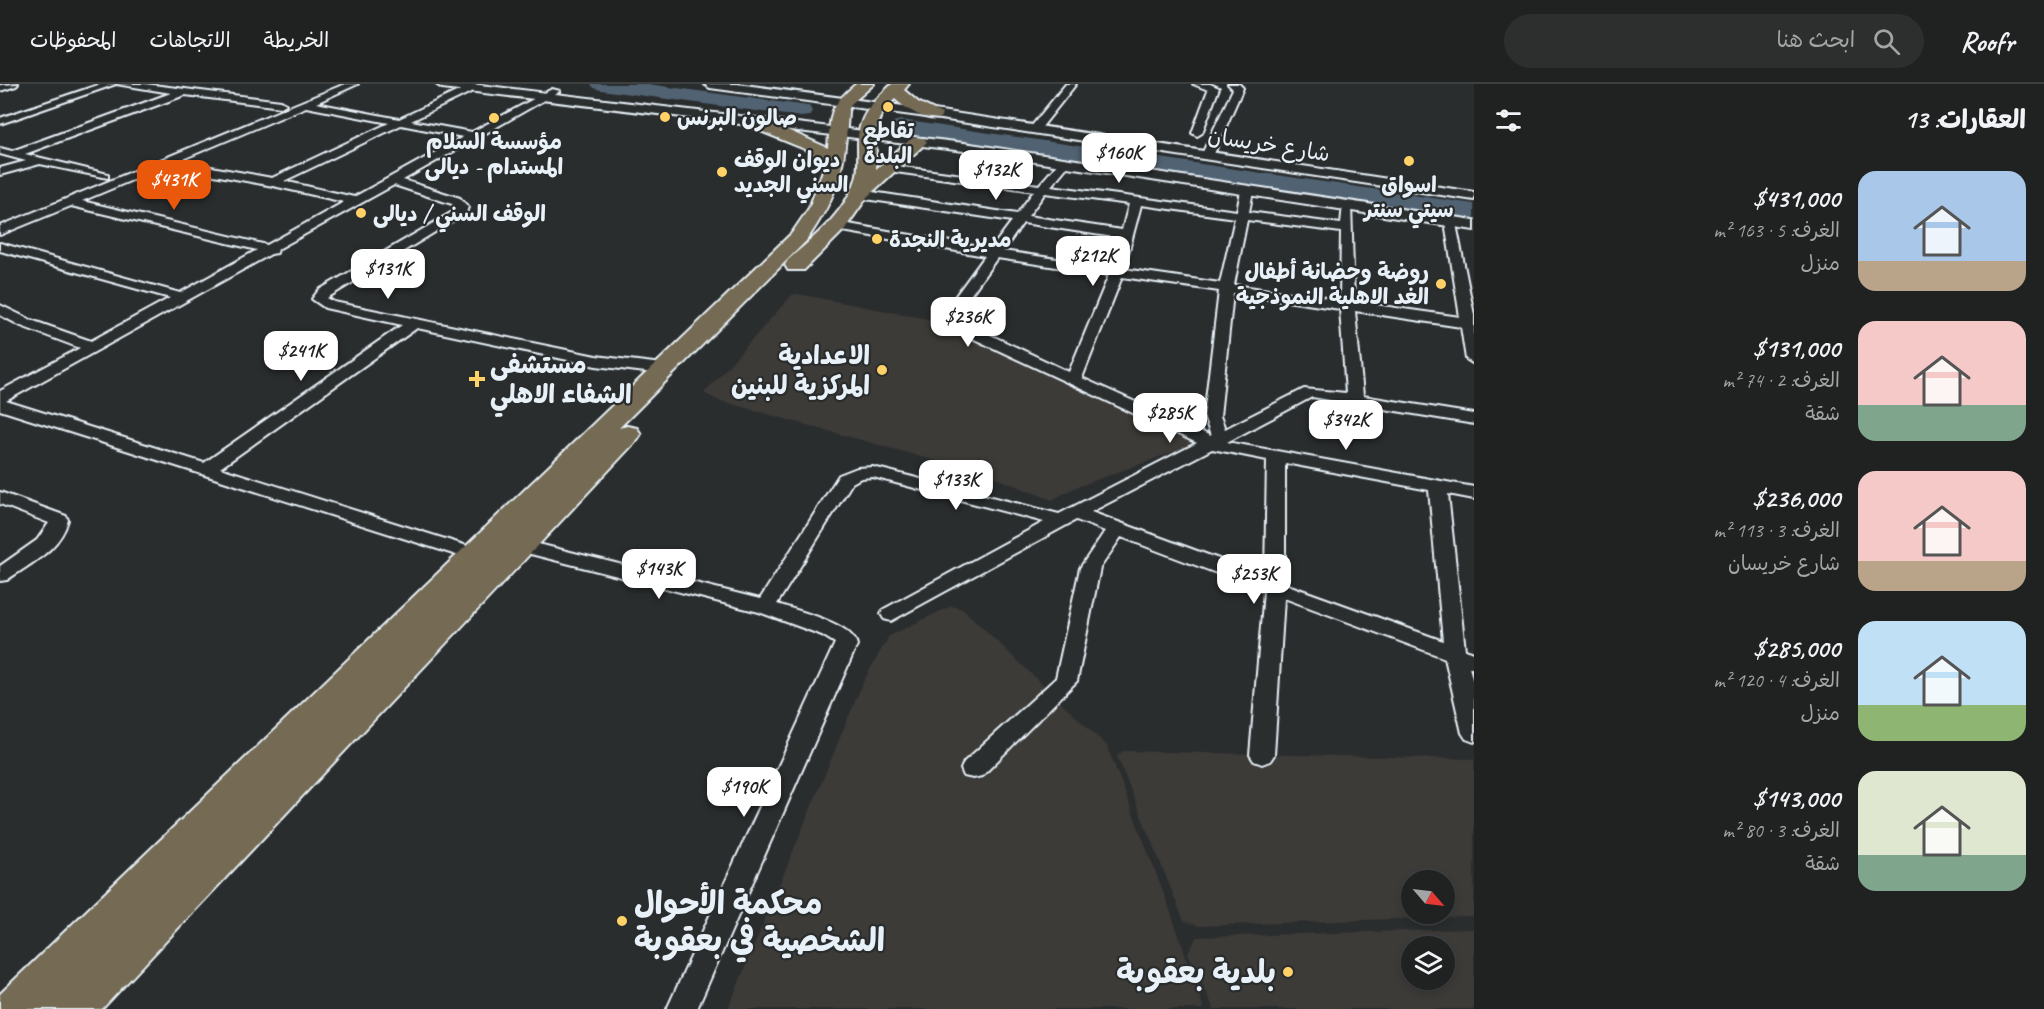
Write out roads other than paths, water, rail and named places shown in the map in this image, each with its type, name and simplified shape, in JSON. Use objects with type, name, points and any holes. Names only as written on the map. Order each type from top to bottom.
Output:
[{"type":"main road","points":[[867,106],[912,105],[934,114]]},
{"type":"main road","points":[[71,1009],[496,546],[662,369],[799,237],[819,209],[835,164],[867,106]]},
{"type":"main road","points":[[859,194],[868,166],[867,106]]},
{"type":"main road","points":[[759,124],[818,148],[835,164]]},
{"type":"main road","points":[[17,1009],[496,546],[732,328],[837,226],[859,194],[918,142]]},
{"type":"street","points":[[0,88],[13,84]]},
{"type":"street","points":[[1,120],[111,84]]},
{"type":"street","points":[[122,84],[281,104]]},
{"type":"street","points":[[0,218],[328,84]]},
{"type":"street","points":[[0,231],[353,84]]},
{"type":"street","points":[[442,84],[549,93],[794,122],[818,123],[867,106]]},
{"type":"street","points":[[497,84],[759,124],[867,106]]},
{"type":"street","points":[[710,84],[867,106]]},
{"type":"street","points":[[1034,130],[1071,84]]},
{"type":"street","points":[[1197,133],[1214,88],[1198,84]]},
{"type":"street","points":[[1207,156],[1238,88],[1232,84]]},
{"type":"street","points":[[273,182],[472,88]]},
{"type":"street","points":[[13,154],[184,92]]},
{"type":"street","points":[[0,398],[272,250],[549,93]]},
{"type":"street","points":[[305,104],[474,136]]},
{"type":"street","name":"شارع خريسان","points":[[867,106],[934,114],[1474,196]]},
{"type":"street","name":"شارع خريسان","points":[[867,106],[918,142],[1065,162],[1474,225]]},
{"type":"street","points":[[0,151],[104,176]]},
{"type":"street","points":[[0,172],[41,161]]},
{"type":"street","points":[[162,162],[273,182],[358,202]]},
{"type":"street","points":[[1065,162],[1042,189],[945,320],[1074,380],[1216,440],[1276,456],[1474,493]]},
{"type":"street","points":[[888,168],[1346,229]]},
{"type":"street","points":[[395,181],[456,201],[462,207],[460,213],[324,293],[319,299],[330,304],[596,361],[662,369]]},
{"type":"street","points":[[1216,440],[1212,416],[1226,288],[1248,191]]},
{"type":"street","points":[[859,194],[1128,235]]},
{"type":"street","points":[[1074,380],[1117,271],[1136,201]]},
{"type":"street","points":[[69,202],[272,250]]},
{"type":"street","points":[[1347,207],[1347,306],[1355,399]]},
{"type":"street","points":[[1451,222],[1470,324],[1474,359]]},
{"type":"street","points":[[837,226],[994,254],[1470,324]]},
{"type":"street","points":[[0,247],[184,298]]},
{"type":"street","points":[[0,309],[26,323],[92,347]]},
{"type":"street","points":[[206,470],[415,322]]},
{"type":"street","points":[[891,614],[1069,517],[1310,392],[1474,419]]},
{"type":"street","points":[[0,405],[206,470],[496,546],[765,607],[840,634],[846,645],[682,1009]]},
{"type":"street","points":[[1262,755],[1275,585],[1276,456]]},
{"type":"street","points":[[765,607],[844,479],[857,472],[873,472],[1117,528],[1464,657]]},
{"type":"street","points":[[1438,487],[1474,733]]},
{"type":"street","points":[[0,575],[48,542],[58,530],[59,520],[3,502]]},
{"type":"street","points":[[973,769],[1066,681],[1090,568],[1117,528]]},
{"type":"waterway","points":[[601,84],[801,111]]},
{"type":"waterway","points":[[901,127],[1474,212]]},
{"type":"place","name":"تقاطع البلدة","points":[[888,107]]},
{"type":"place","name":"صالون البرنس","points":[[665,117]]},
{"type":"place","name":"مؤسسة السلام المستدام - ديالى","points":[[494,118]]},
{"type":"place","name":"اسواق سيتي سنتر","points":[[1409,161]]},
{"type":"place","name":"ديوان الوقف السني الجديد","points":[[722,172]]},
{"type":"place","name":"الوقف السني / ديالى","points":[[361,213]]},
{"type":"place","name":"مديرية النجدة","points":[[877,239]]},
{"type":"place","name":"روضة وحضانة أطفال الغد الاهلية النموذجية","points":[[1441,284]]},
{"type":"place","name":"الاعدادية المركزية للبنين","points":[[882,370]]},
{"type":"place","name":"مستشفى الشفاء الاهلي","points":[[477,379]]},
{"type":"place","name":"محكمة الأحوال الشخصية في بعقوبة","points":[[622,921]]},
{"type":"place","name":"بلدية بعقوبة","points":[[1288,972]]}]
